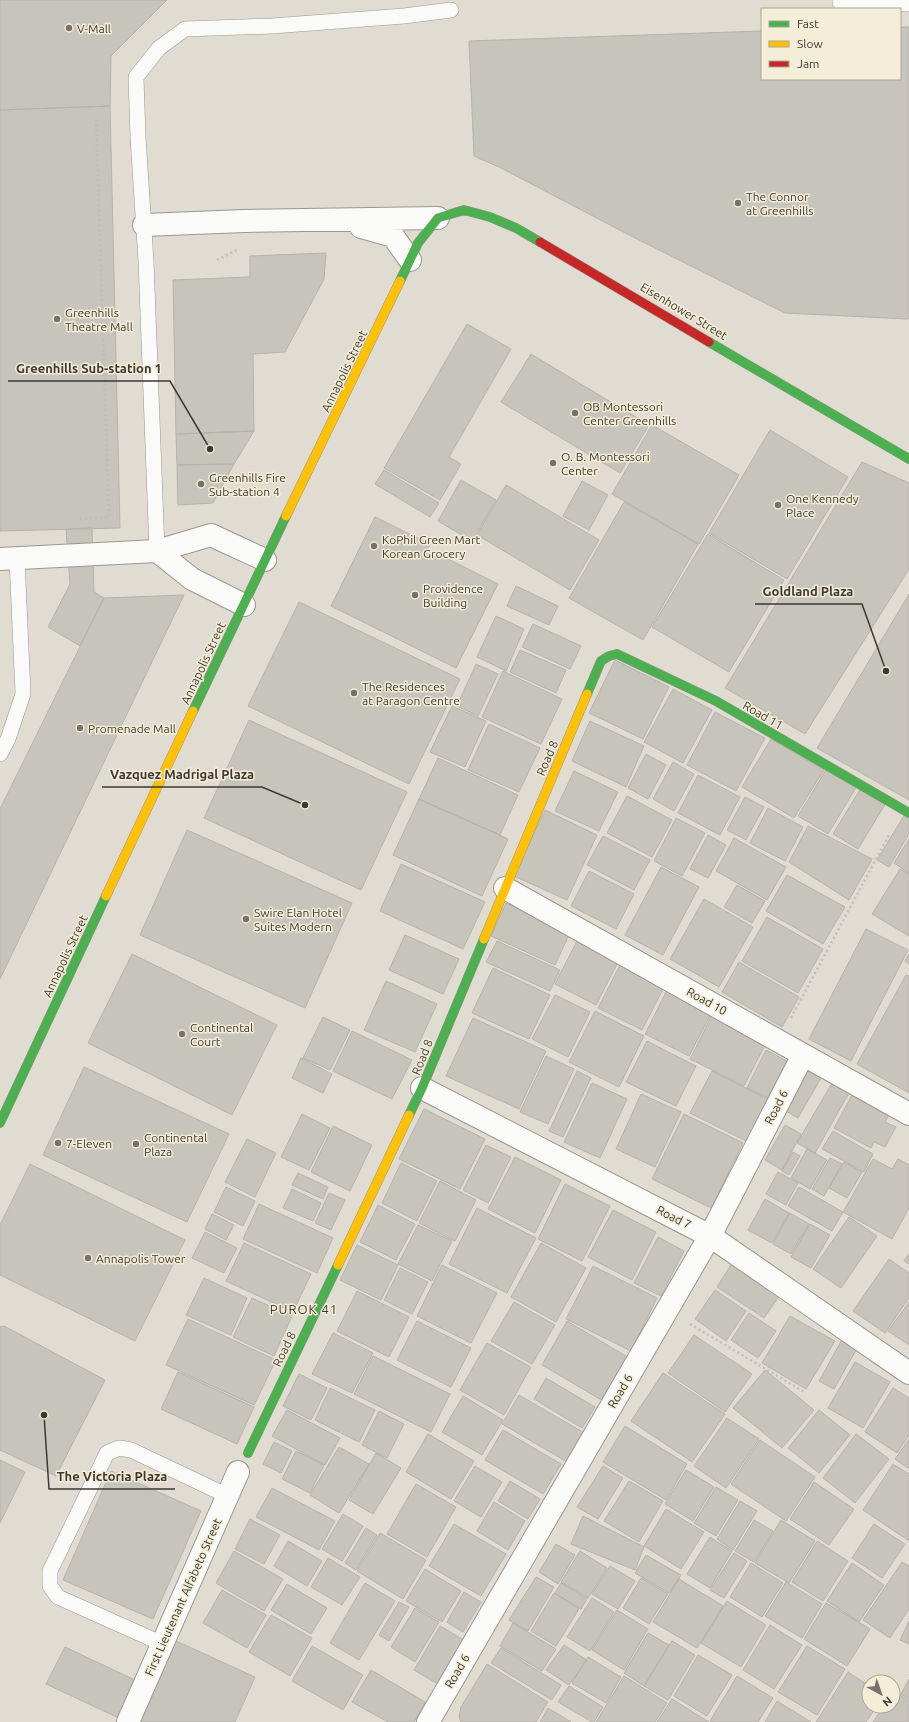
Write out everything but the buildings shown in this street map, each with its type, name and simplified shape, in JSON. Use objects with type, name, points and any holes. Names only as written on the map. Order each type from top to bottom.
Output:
[{"type":"street","name":"Eisenhower Street","points":[[438,218],[464,210],[490,217],[516,228],[909,459]]},
{"type":"street","points":[[144,225],[244,221],[438,218]]},
{"type":"street","name":"Annapolis Street","points":[[0,1123],[265,560],[418,243],[438,218]]},
{"type":"street","points":[[341,220],[393,236],[410,260]]},
{"type":"street","points":[[8,559],[157,551],[211,535],[265,560]]},
{"type":"street","points":[[157,551],[192,579],[244,605]]},
{"type":"street","name":"Road 11","points":[[601,661],[609,656],[617,654],[716,702],[906,812]]},
{"type":"street","name":"Road 8","points":[[243,1463],[422,1088],[601,661]]},
{"type":"street","name":"Road 10","points":[[505,888],[909,1114]]},
{"type":"street","name":"Road 6","points":[[428,1722],[710,1236],[803,1055]]},
{"type":"street","name":"Road 7","points":[[422,1088],[710,1236],[909,1373]]},
{"type":"street","name":"First Lieutenant Alfabeto Street","points":[[128,1722],[243,1463]]},
{"type":"lane","points":[[840,0],[840,2],[909,4]]},
{"type":"lane","points":[[157,551],[144,225],[138,137],[136,77],[158,48],[185,29],[272,26],[404,16],[451,10]]},
{"type":"lane","points":[[0,754],[8,739],[23,694],[8,559]]},
{"type":"lane","points":[[163,1644],[58,1597],[50,1586],[50,1571],[107,1453],[119,1448],[131,1450],[228,1496]]},
{"type":"path","points":[[80,519],[109,518],[96,118]]},
{"type":"path","points":[[779,1041],[906,812]]},
{"type":"path","points":[[667,1310],[806,1394]]},
{"type":"traffic: fast","points":[[400,281],[418,243],[438,218],[464,210],[490,217],[516,228],[540,242]]},
{"type":"traffic: fast","points":[[709,342],[909,459]]},
{"type":"traffic: fast","points":[[193,711],[286,516]]},
{"type":"traffic: fast","points":[[587,694],[601,661],[609,656],[617,654],[716,701],[909,813]]},
{"type":"traffic: fast","points":[[0,1123],[106,896]]},
{"type":"traffic: fast","points":[[409,1115],[422,1088],[484,939]]},
{"type":"traffic: fast","points":[[248,1453],[338,1265]]},
{"type":"traffic: slow","points":[[286,516],[400,281]]},
{"type":"traffic: slow","points":[[484,939],[587,694]]},
{"type":"traffic: slow","points":[[106,896],[193,711]]},
{"type":"traffic: slow","points":[[338,1265],[409,1115]]},
{"type":"traffic: jam","points":[[540,242],[709,342]]},
{"type":"place","name":"V-Mall","points":[[69,28]]},
{"type":"place","name":"The Connor at Greenhills","points":[[738,203]]},
{"type":"place","name":"Greenhills Theatre Mall","points":[[57,319]]},
{"type":"place","name":"OB Montessori Center Greenhills","points":[[575,413]]},
{"type":"place","name":"Greenhills Sub-station 1","points":[[210,449]]},
{"type":"place","name":"O. B. Montessori Center","points":[[553,463]]},
{"type":"place","name":"Greenhills Fire Sub-station 4","points":[[201,484]]},
{"type":"place","name":"One Kennedy Place","points":[[778,505]]},
{"type":"place","name":"KoPhil Green Mart Korean Grocery","points":[[374,546]]},
{"type":"place","name":"Providence Building","points":[[415,595]]},
{"type":"place","name":"Goldland Plaza","points":[[886,671]]},
{"type":"place","name":"The Residences at Paragon Centre","points":[[354,693]]},
{"type":"place","name":"Promenade Mall","points":[[80,728]]},
{"type":"place","name":"Vazquez Madrigal Plaza","points":[[305,805]]},
{"type":"place","name":"Swire Elan Hotel Suites Modern","points":[[246,919]]},
{"type":"place","name":"Continental Court","points":[[182,1034]]},
{"type":"place","name":"7-Eleven","points":[[58,1143]]},
{"type":"place","name":"Continental Plaza","points":[[136,1144]]},
{"type":"place","name":"Annapolis Tower","points":[[88,1258]]},
{"type":"place","name":"The Victoria Plaza","points":[[44,1415]]},
{"type":"district","name":"PUROK 41","points":[[304,1309]]}]
